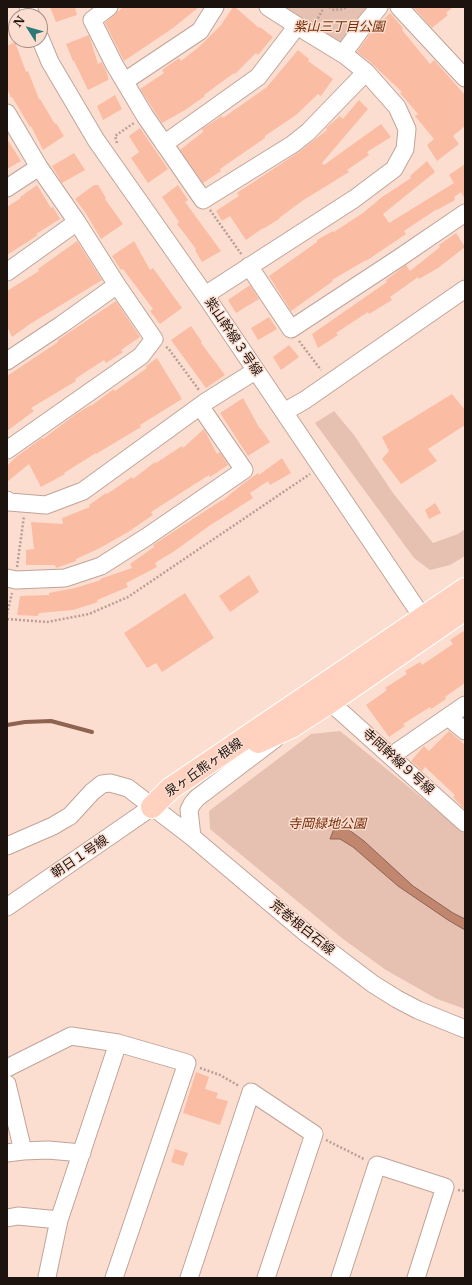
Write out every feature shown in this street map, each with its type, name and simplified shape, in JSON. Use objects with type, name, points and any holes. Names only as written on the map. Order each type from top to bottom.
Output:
[{"type":"main road","name":"泉ヶ丘熊ヶ根線","points":[[152,807],[176,796],[247,747],[291,727],[330,702],[428,625],[465,589]]},
{"type":"main road","name":"泉ヶ丘熊ヶ根線","points":[[152,807],[170,789],[428,625],[465,609]]},
{"type":"street","points":[[110,7],[92,20],[114,64],[144,116],[203,200],[293,144],[308,132],[366,72]]},
{"type":"street","points":[[125,81],[200,31],[215,7]]},
{"type":"street","points":[[343,54],[379,7]]},
{"type":"street","points":[[399,7],[465,78]]},
{"type":"street","points":[[207,298],[212,290],[354,199],[394,169],[405,149],[407,129],[397,107],[366,72],[343,54],[297,26],[277,9]]},
{"type":"street","points":[[164,144],[258,77],[297,26]]},
{"type":"street","name":"紫山幹線３号線","points":[[44,48],[50,62],[96,140],[207,298],[428,625]]},
{"type":"street","points":[[7,113],[39,167],[154,339],[141,356],[7,450]]},
{"type":"street","points":[[7,188],[39,167]]},
{"type":"street","points":[[249,266],[291,329],[399,258],[465,212]]},
{"type":"street","points":[[7,272],[77,222]]},
{"type":"street","points":[[7,361],[117,285]]},
{"type":"street","points":[[284,412],[305,400],[465,289]]},
{"type":"street","points":[[7,500],[9,502],[46,505],[83,491],[204,403],[255,371]]},
{"type":"street","points":[[11,579],[65,578],[101,566],[148,536],[244,470],[204,403]]},
{"type":"street","name":"寺岡幹線９号線","points":[[330,702],[465,823]]},
{"type":"street","points":[[391,756],[465,705]]},
{"type":"street","points":[[448,717],[465,731]]},
{"type":"street","points":[[192,837],[189,810],[197,798],[291,727]]},
{"type":"street","name":"荒巻根白石線","points":[[7,846],[54,826],[70,816],[97,787],[106,783],[115,783],[128,788],[192,837],[307,934],[373,984],[418,1010],[465,1029]]},
{"type":"street","name":"朝日１号線","points":[[7,907],[152,807]]},
{"type":"street","points":[[7,1068],[71,1036],[118,1043],[187,1063],[114,1278]]},
{"type":"street","points":[[49,1278],[59,1220],[118,1043]]},
{"type":"street","points":[[7,1084],[15,1152],[48,1150],[82,1153]]},
{"type":"street","points":[[189,1278],[251,1092],[314,1134],[266,1278]]},
{"type":"street","points":[[340,1278],[377,1165],[445,1187],[416,1278]]},
{"type":"street","points":[[7,1218],[18,1216],[59,1220]]},
{"type":"path","points":[[329,7],[334,10],[344,10],[346,7]]},
{"type":"path","points":[[119,150],[115,136],[144,116]]},
{"type":"path","points":[[203,200],[249,266]]},
{"type":"path","points":[[291,329],[321,370]]},
{"type":"path","points":[[149,344],[168,348],[204,403]]},
{"type":"path","points":[[7,619],[47,622],[89,614],[128,597],[321,467]]},
{"type":"path","points":[[7,614],[11,579],[25,503]]},
{"type":"path","points":[[187,1063],[220,1075],[251,1092]]},
{"type":"path","points":[[314,1134],[377,1165]]},
{"type":"green space","name":"紫山三丁目公園","points":[[282,7],[380,7],[343,54]]},
{"type":"green space","points":[[334,411],[354,435],[393,493],[433,543],[458,534],[465,529],[465,556],[450,565],[430,570],[414,558],[315,423]]},
{"type":"green space","name":"寺岡緑地公園","points":[[340,731],[465,833],[465,1009],[437,999],[386,970],[343,939],[210,829],[209,811],[311,734]]},
{"type":"shaded area","points":[[337,821],[364,841],[413,886],[453,913],[465,919],[465,930],[398,886],[353,847],[340,839],[330,839]]},
{"type":"building","points":[[50,7],[75,7],[77,15],[56,22]]},
{"type":"building","points":[[123,7],[199,7],[173,28],[124,61],[105,23]]},
{"type":"building","points":[[233,7],[273,37],[258,55],[256,53],[235,74],[234,73],[185,110],[162,123],[140,89],[164,73],[162,70],[179,58],[181,61],[199,47],[221,25]]},
{"type":"building","points":[[413,7],[453,7],[446,13],[448,15],[432,28]]},
{"type":"building","points":[[390,13],[430,64],[434,60],[465,95],[465,126],[453,136],[459,144],[437,161],[427,145],[434,139],[415,116],[418,114],[400,93],[402,92],[369,61],[357,52],[372,31]]},
{"type":"building","points":[[89,35],[98,64],[102,62],[108,76],[108,80],[88,90],[66,44]]},
{"type":"building","points":[[7,46],[8,48],[17,48],[26,72],[28,71],[39,99],[64,136],[43,150],[31,126],[30,127],[12,97],[11,98],[7,88]]},
{"type":"building","points":[[298,50],[309,59],[308,61],[333,79],[321,96],[318,94],[296,115],[265,136],[265,138],[220,169],[221,171],[203,183],[180,150],[203,132],[202,129],[222,116],[223,118],[267,87]]},
{"type":"building","points":[[115,95],[122,109],[103,120],[97,106]]},
{"type":"building","points":[[359,100],[368,109],[322,163],[324,165],[381,124],[391,137],[367,152],[369,155],[347,170],[349,172],[302,201],[279,219],[246,240],[230,216],[222,221],[216,211],[239,196],[237,193],[299,152],[327,130],[326,128],[340,116],[343,119]]},
{"type":"building","points":[[140,128],[168,169],[148,183],[131,158],[139,152],[129,136]]},
{"type":"building","points":[[7,139],[21,161],[7,169]]},
{"type":"building","points":[[74,153],[85,170],[62,183],[52,166]]},
{"type":"building","points":[[427,161],[435,172],[383,214],[389,223],[454,183],[449,175],[465,164],[465,199],[461,192],[454,197],[455,200],[437,209],[404,231],[406,234],[366,261],[332,280],[333,281],[291,311],[269,276],[317,242],[317,240],[333,231],[334,232],[363,213],[382,197],[411,178],[410,176]]},
{"type":"building","points":[[37,185],[51,208],[53,207],[60,219],[7,255],[7,207]]},
{"type":"building","points":[[94,185],[98,185],[106,198],[105,199],[123,224],[101,239],[85,212],[75,199]]},
{"type":"building","points":[[178,185],[188,200],[185,202],[221,251],[202,262],[195,250],[196,249],[177,224],[179,222],[162,197]]},
{"type":"building","points":[[456,233],[465,247],[438,268],[419,279],[418,277],[390,297],[392,300],[369,314],[368,312],[336,333],[338,335],[318,348],[312,334],[387,282],[386,280],[406,265],[410,271],[440,247],[439,245]]},
{"type":"building","points":[[77,241],[102,280],[30,324],[12,337],[7,326],[7,291],[39,271],[38,269]]},
{"type":"building","points":[[134,241],[150,270],[153,268],[182,308],[160,324],[150,311],[153,309],[123,269],[121,270],[112,256]]},
{"type":"building","points":[[250,285],[259,299],[236,313],[228,300]]},
{"type":"building","points":[[116,301],[140,337],[121,350],[123,352],[106,363],[104,360],[75,379],[76,381],[31,408],[34,411],[7,431],[7,376]]},
{"type":"building","points":[[269,317],[277,329],[258,340],[251,328]]},
{"type":"building","points":[[191,326],[202,342],[201,343],[225,375],[206,388],[171,340]]},
{"type":"building","points":[[289,345],[299,357],[281,370],[273,357]]},
{"type":"building","points":[[157,358],[182,399],[140,425],[141,427],[96,453],[64,473],[65,474],[41,487],[29,464],[7,482],[7,466],[16,457],[76,414],[91,406],[114,389],[115,391],[147,368],[146,366]]},
{"type":"building","points":[[452,394],[465,410],[465,425],[428,449],[437,461],[401,484],[382,459],[389,451],[382,437]]},
{"type":"building","points":[[243,398],[260,429],[270,442],[248,456],[220,413]]},
{"type":"building","points":[[204,429],[217,454],[220,452],[228,465],[210,477],[209,475],[151,512],[153,515],[128,532],[100,548],[76,559],[76,561],[56,568],[55,565],[26,565],[26,550],[34,549],[31,522],[63,524],[62,518],[90,507],[89,505],[106,493],[107,494],[132,477],[133,479],[155,462],[156,463],[182,446],[183,448]]},
{"type":"building","points":[[282,458],[291,473],[270,485],[268,481],[250,493],[253,498],[155,563],[157,567],[126,583],[128,587],[97,600],[98,602],[73,610],[39,613],[38,616],[17,615],[20,596],[49,595],[49,593],[75,588],[132,568],[130,564],[154,547],[153,545],[222,501],[244,483],[258,473],[259,475]]},
{"type":"building","points":[[435,503],[441,513],[429,519],[425,510]]},
{"type":"building","points":[[249,575],[259,592],[230,612],[219,596]]},
{"type":"building","points":[[185,593],[214,638],[162,672],[156,663],[147,668],[124,633]]},
{"type":"building","points":[[465,630],[465,683],[431,709],[430,707],[403,724],[405,726],[389,737],[366,705],[387,690],[385,688],[407,674],[405,671],[420,662],[422,665],[453,644],[450,640]]},
{"type":"building","points":[[449,731],[465,745],[465,810],[453,797],[455,795],[425,767],[422,771],[411,761],[424,746],[429,751]]},
{"type":"building","points":[[196,1072],[209,1077],[205,1089],[218,1093],[216,1098],[228,1101],[220,1125],[183,1113]]},
{"type":"building","points":[[175,1149],[188,1153],[183,1166],[171,1162]]},
{"type":"waterway","points":[[7,725],[25,722],[51,721],[92,732]]}]
